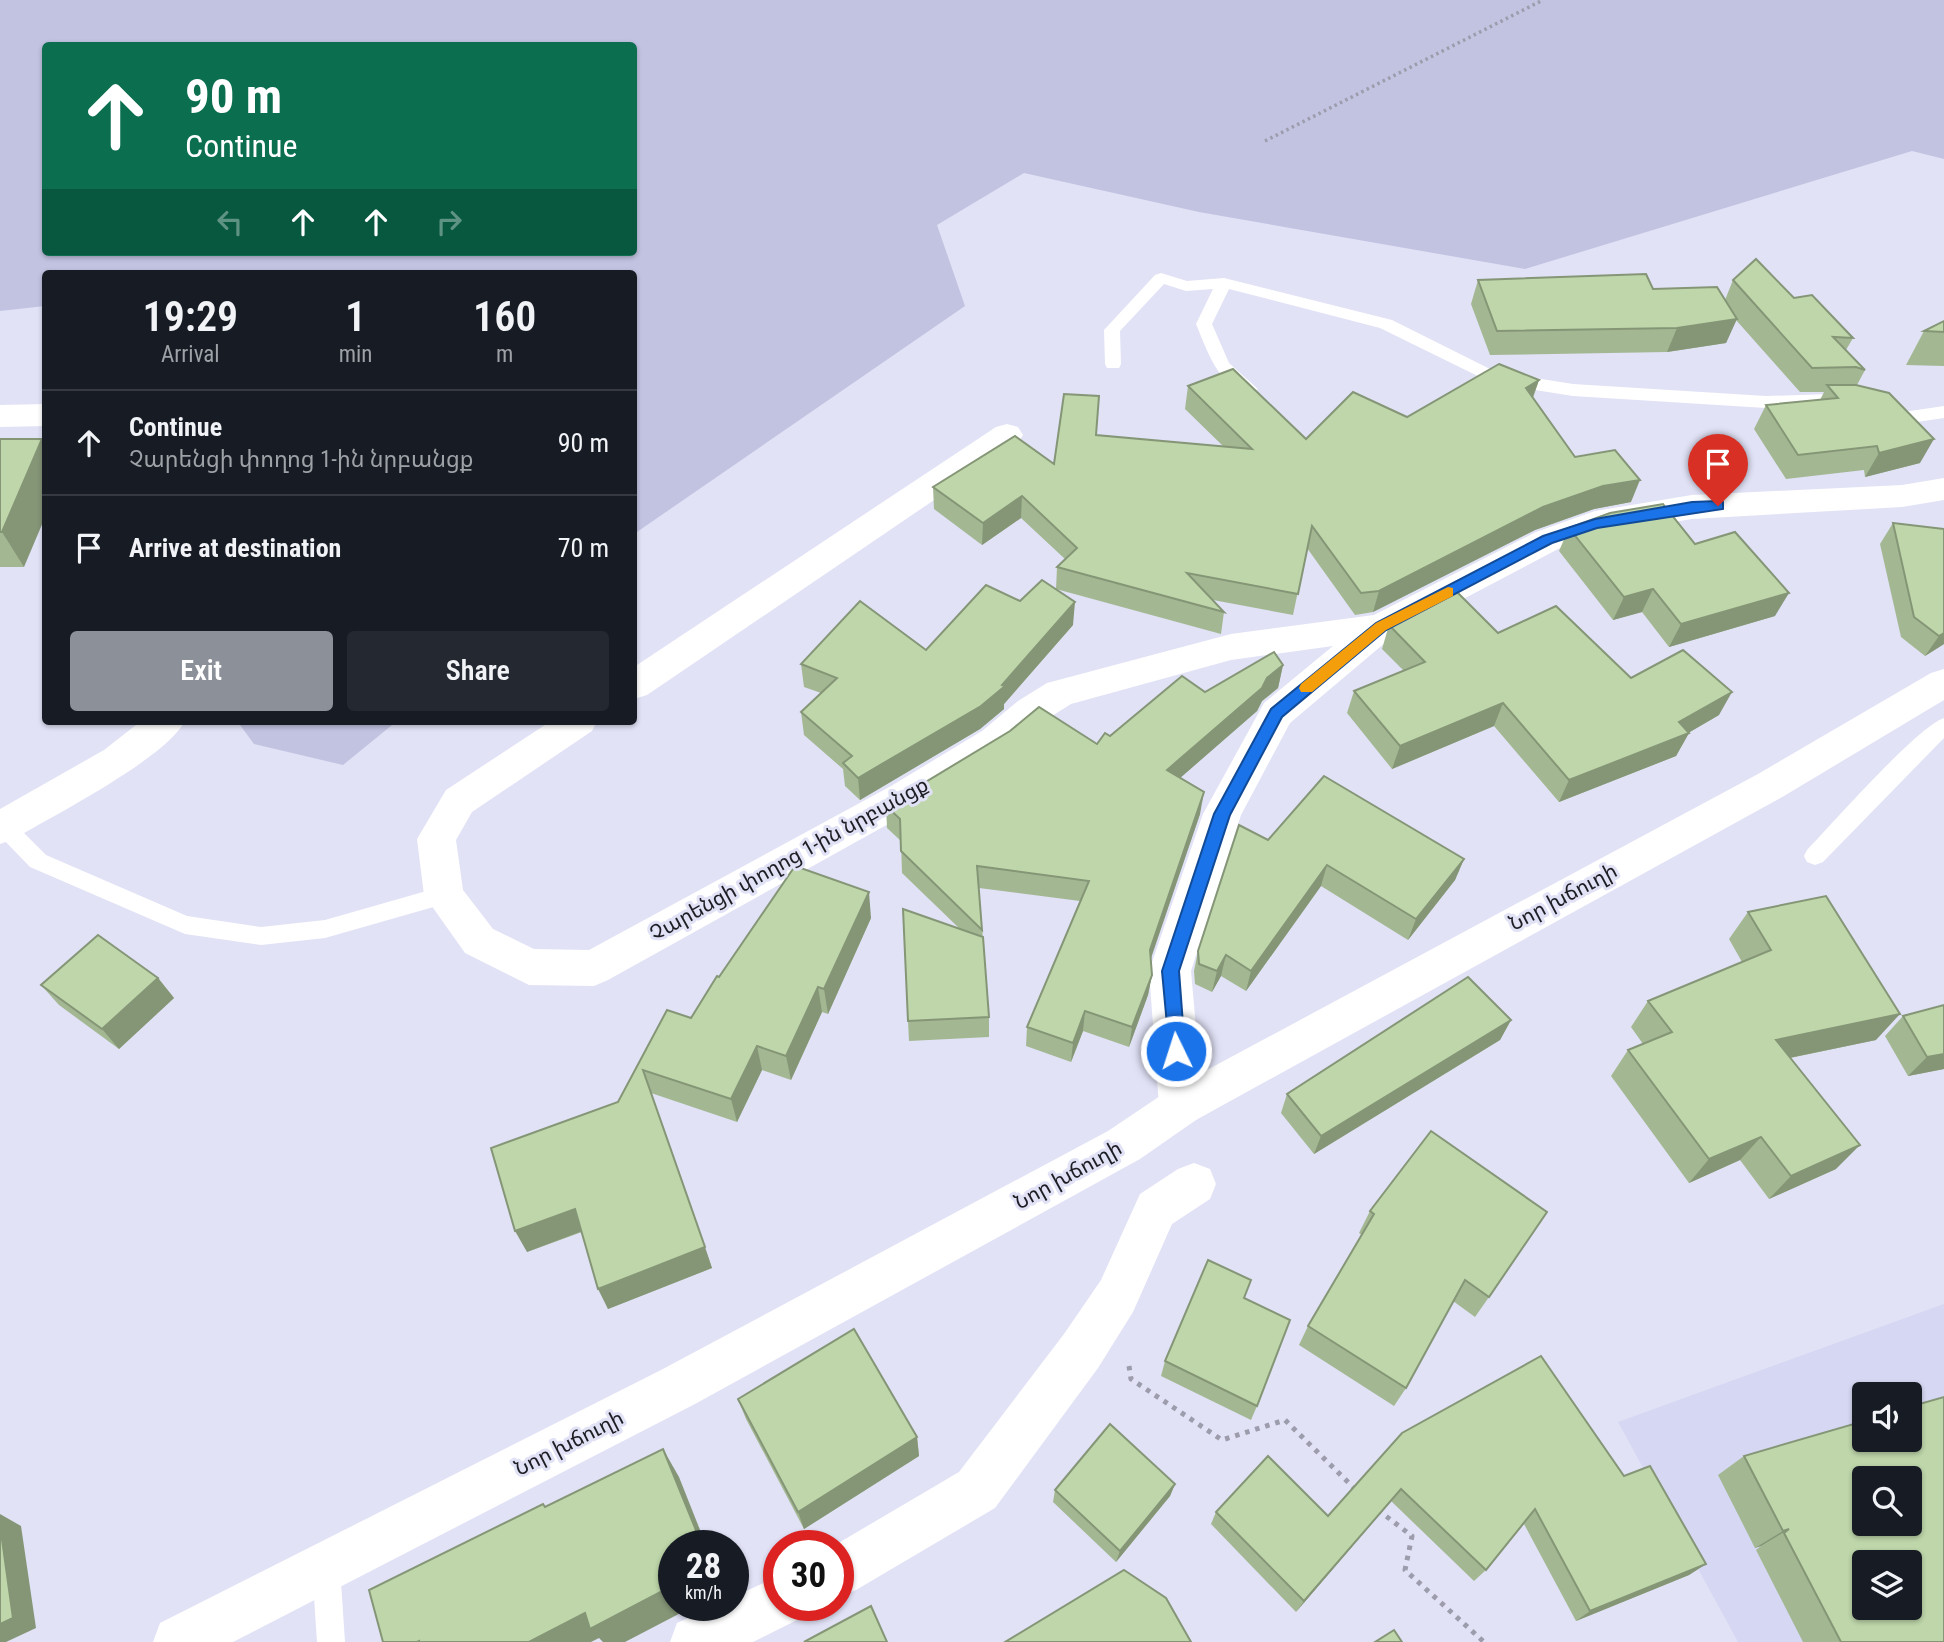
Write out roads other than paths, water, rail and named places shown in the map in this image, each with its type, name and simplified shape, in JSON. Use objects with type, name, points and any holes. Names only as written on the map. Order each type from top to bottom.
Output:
[{"type":"street","points":[[0,416],[42,415]]},
{"type":"street","points":[[637,683],[1007,435]]},
{"type":"street","name":"Չարենցի փողոց 1-ին նրբանցք","points":[[573,725],[459,801],[436,839],[444,895],[479,941],[529,967],[594,968],[904,797],[995,741],[1031,711],[1060,693],[1231,647],[1381,627],[1548,540],[1595,523],[1692,507],[1902,496],[1944,489]]},
{"type":"street","points":[[1181,1106],[1170,971],[1222,814],[1277,713],[1381,627]]},
{"type":"street","name":"Նոր խճուղի","points":[[179,1642],[678,1387],[1124,1144],[1181,1106],[1771,785],[1944,683]]},
{"type":"street","points":[[2,827],[117,760],[162,725]]},
{"type":"street","points":[[854,1562],[976,1490],[1082,1351],[1117,1296],[1156,1209],[1194,1184]]},
{"type":"street","points":[[696,1642],[763,1610]]},
{"type":"lane","points":[[1113,364],[1112,330],[1161,278],[1186,286],[1224,283],[1386,324],[1492,377],[1573,390],[1766,402],[1843,400]]},
{"type":"lane","points":[[1224,283],[1204,324],[1222,366],[1261,400]]},
{"type":"lane","points":[[1870,407],[1910,417],[1944,412]]},
{"type":"lane","points":[[1815,856],[1915,752],[1944,726]]},
{"type":"lane","points":[[2,827],[38,861],[185,925],[261,936],[325,929],[444,895]]},
{"type":"lane","points":[[326,1567],[331,1642]]}]
